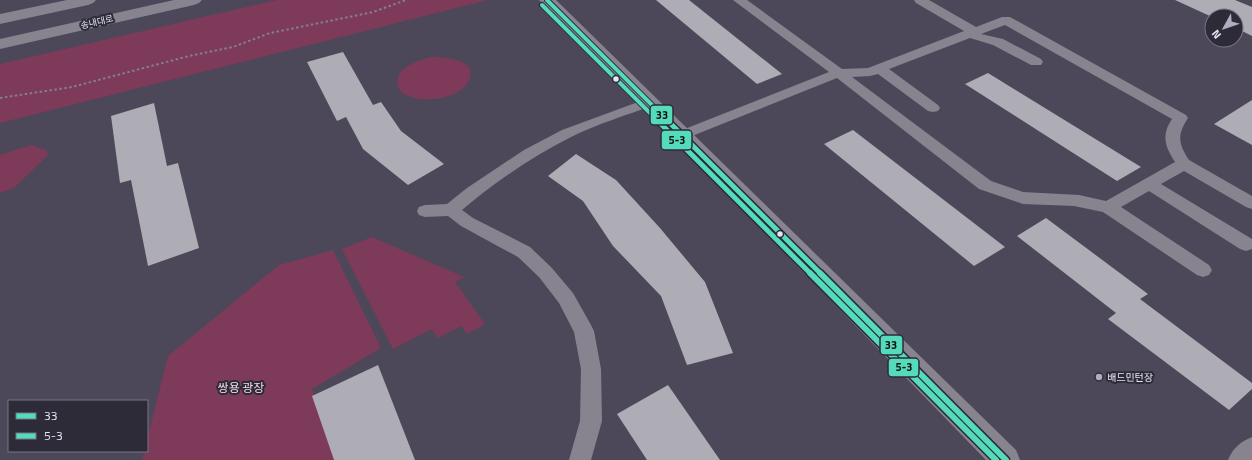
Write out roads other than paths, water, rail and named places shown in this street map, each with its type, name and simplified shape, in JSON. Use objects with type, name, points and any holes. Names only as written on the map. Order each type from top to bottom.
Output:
[{"type":"street","points":[[0,19],[88,0]]},
{"type":"street","name":"송내대로","points":[[0,44],[194,0]]},
{"type":"street","points":[[547,0],[1006,460]]},
{"type":"street","points":[[1242,460],[1252,451]]},
{"type":"lane","points":[[739,0],[839,73],[985,185],[1024,198],[1070,200],[1108,207],[1202,270]]},
{"type":"lane","points":[[920,0],[971,33],[998,42],[1036,62]]},
{"type":"lane","points":[[682,135],[839,73],[870,72],[1006,20],[1181,118],[1174,125],[1172,134],[1174,149],[1184,164],[1252,203]]},
{"type":"lane","points":[[879,68],[933,108]]},
{"type":"lane","points":[[425,211],[451,210],[473,192],[529,154],[561,136],[649,102]]},
{"type":"lane","points":[[1108,207],[1184,164]]},
{"type":"lane","points":[[1149,184],[1246,244]]},
{"type":"lane","points":[[451,210],[467,222],[524,252],[546,272],[566,298],[584,332],[591,368],[591,421],[580,460]]},
{"type":"place","name":"배드민턴장","points":[[1099,377]]},
{"type":"park label","name":"쌍용 광장","points":[[241,388]]}]
